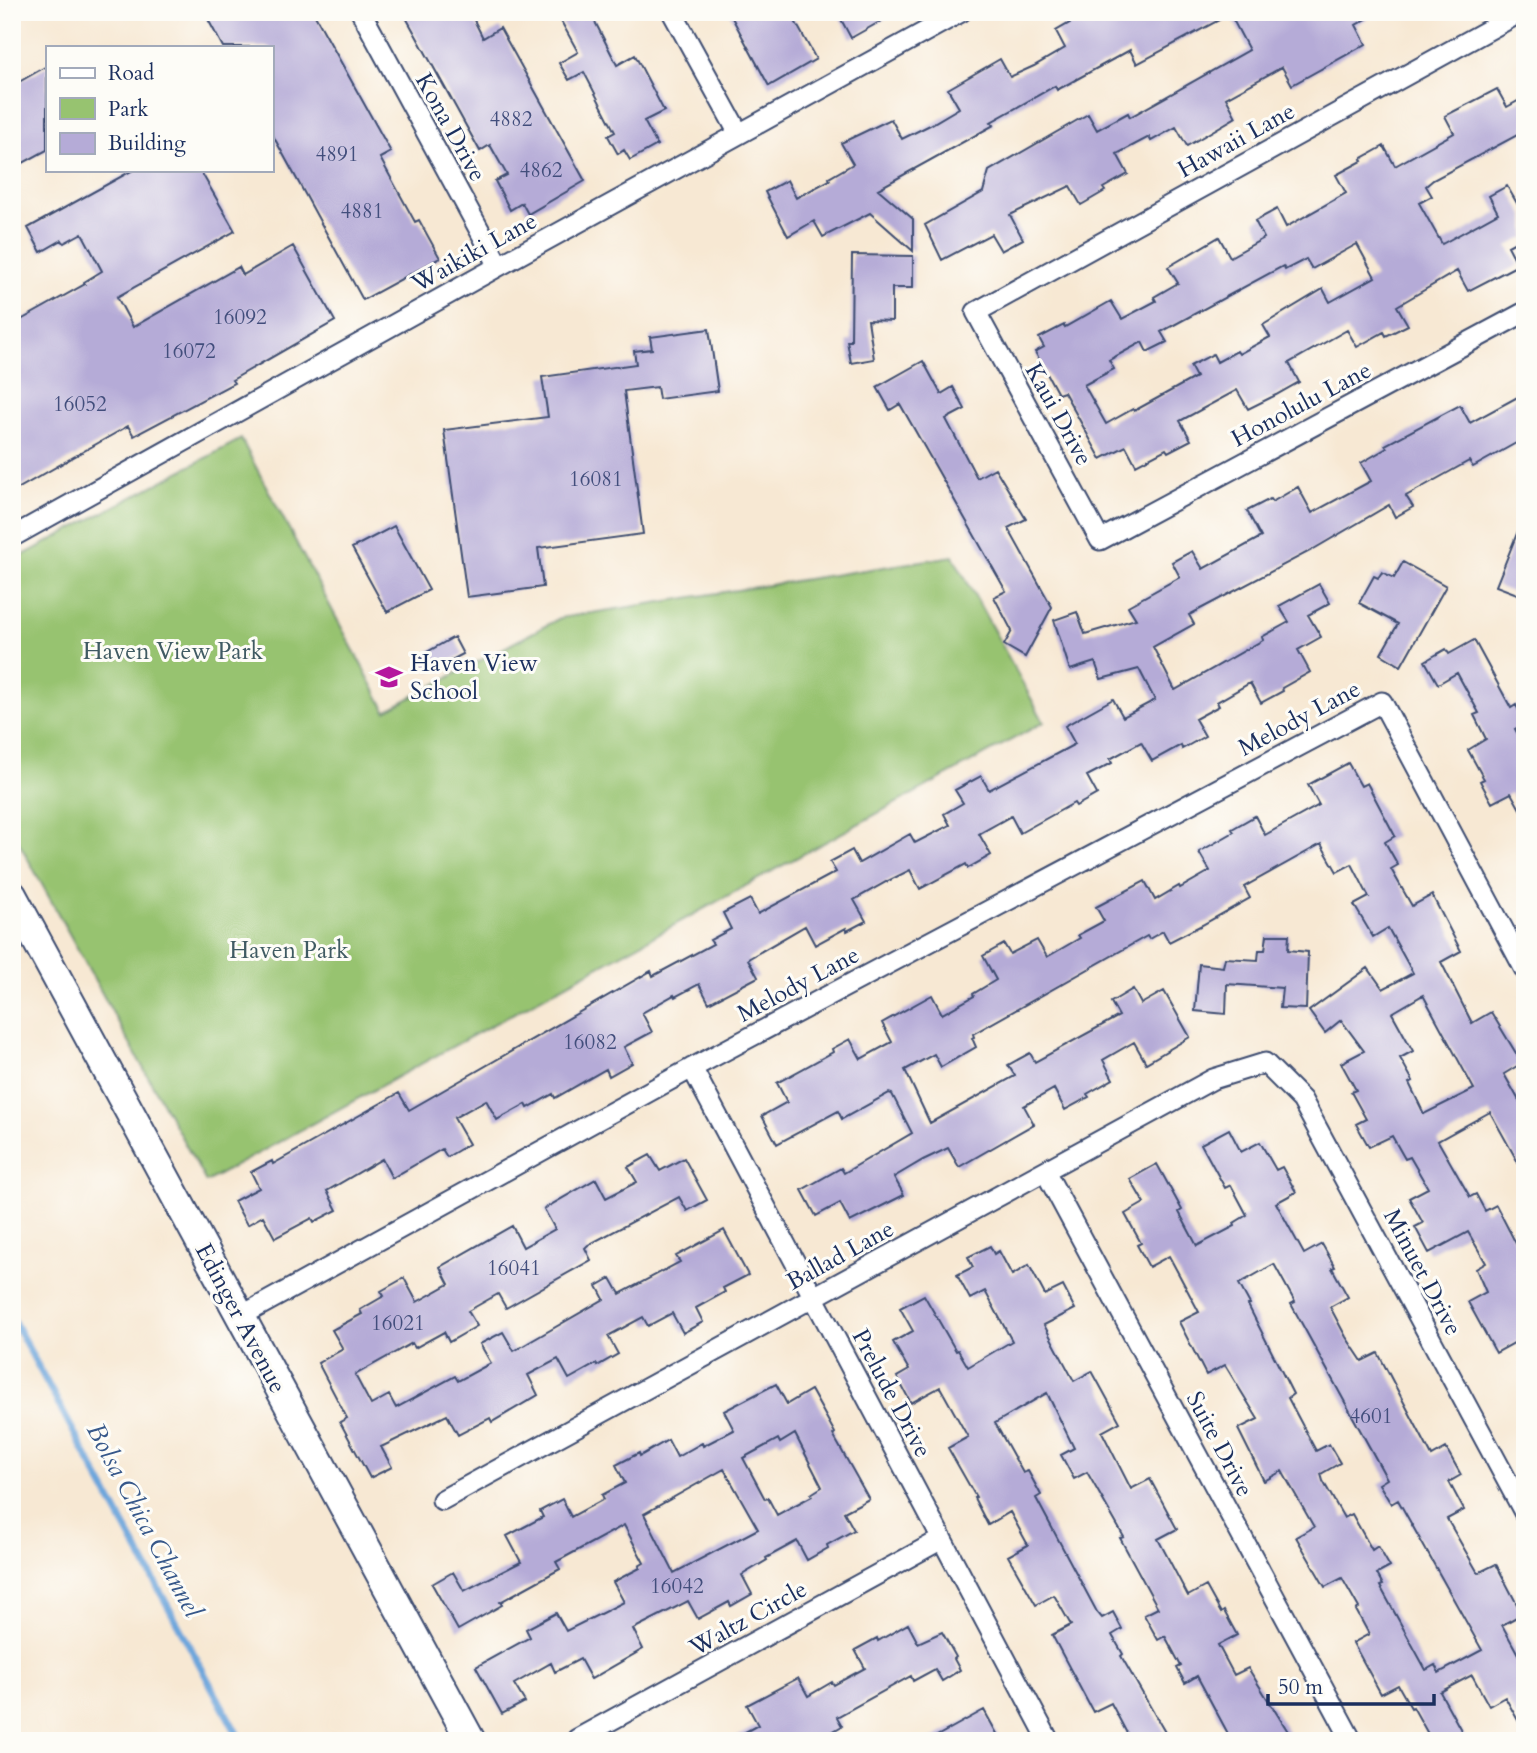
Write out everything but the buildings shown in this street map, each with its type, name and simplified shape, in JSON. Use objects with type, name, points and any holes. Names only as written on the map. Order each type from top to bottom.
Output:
[{"type":"main road","name":"Edinger Avenue","points":[[12,895],[471,1741]]},
{"type":"street","name":"Kona Drive","points":[[361,12],[499,266]]},
{"type":"street","points":[[672,12],[739,134]]},
{"type":"street","name":"Waikiki Lane","points":[[12,537],[961,12]]},
{"type":"street","name":"Hawaii Lane","points":[[976,312],[1521,12]]},
{"type":"street","name":"Kaui Drive","points":[[976,312],[1100,540]]},
{"type":"street","name":"Honolulu Lane","points":[[1100,540],[1525,312]]},
{"type":"street","name":"Melody Lane","points":[[241,1316],[692,1068],[1382,702],[1525,970]]},
{"type":"street","name":"Ballad Lane","points":[[442,1500],[1213,1079],[1265,1063]]},
{"type":"street","name":"Minuet Drive","points":[[1265,1063],[1302,1100],[1525,1514]]},
{"type":"street","name":"Prelude Drive","points":[[692,1068],[1049,1741]]},
{"type":"street","name":"Suite Drive","points":[[1045,1171],[1352,1741]]},
{"type":"street","name":"Waltz Circle","points":[[578,1739],[942,1539]]},
{"type":"green space","name":"Haven Park","points":[[241,439],[386,711],[560,618],[953,556],[1044,722],[206,1182],[12,830],[12,561]]},
{"type":"waterway","name":"Bolsa Chica Channel","points":[[12,1318],[241,1741]]},
{"type":"place","name":"Haven View School","points":[[389,677]]},
{"type":"park label","name":"Haven View Park","points":[[173,651]]}]
